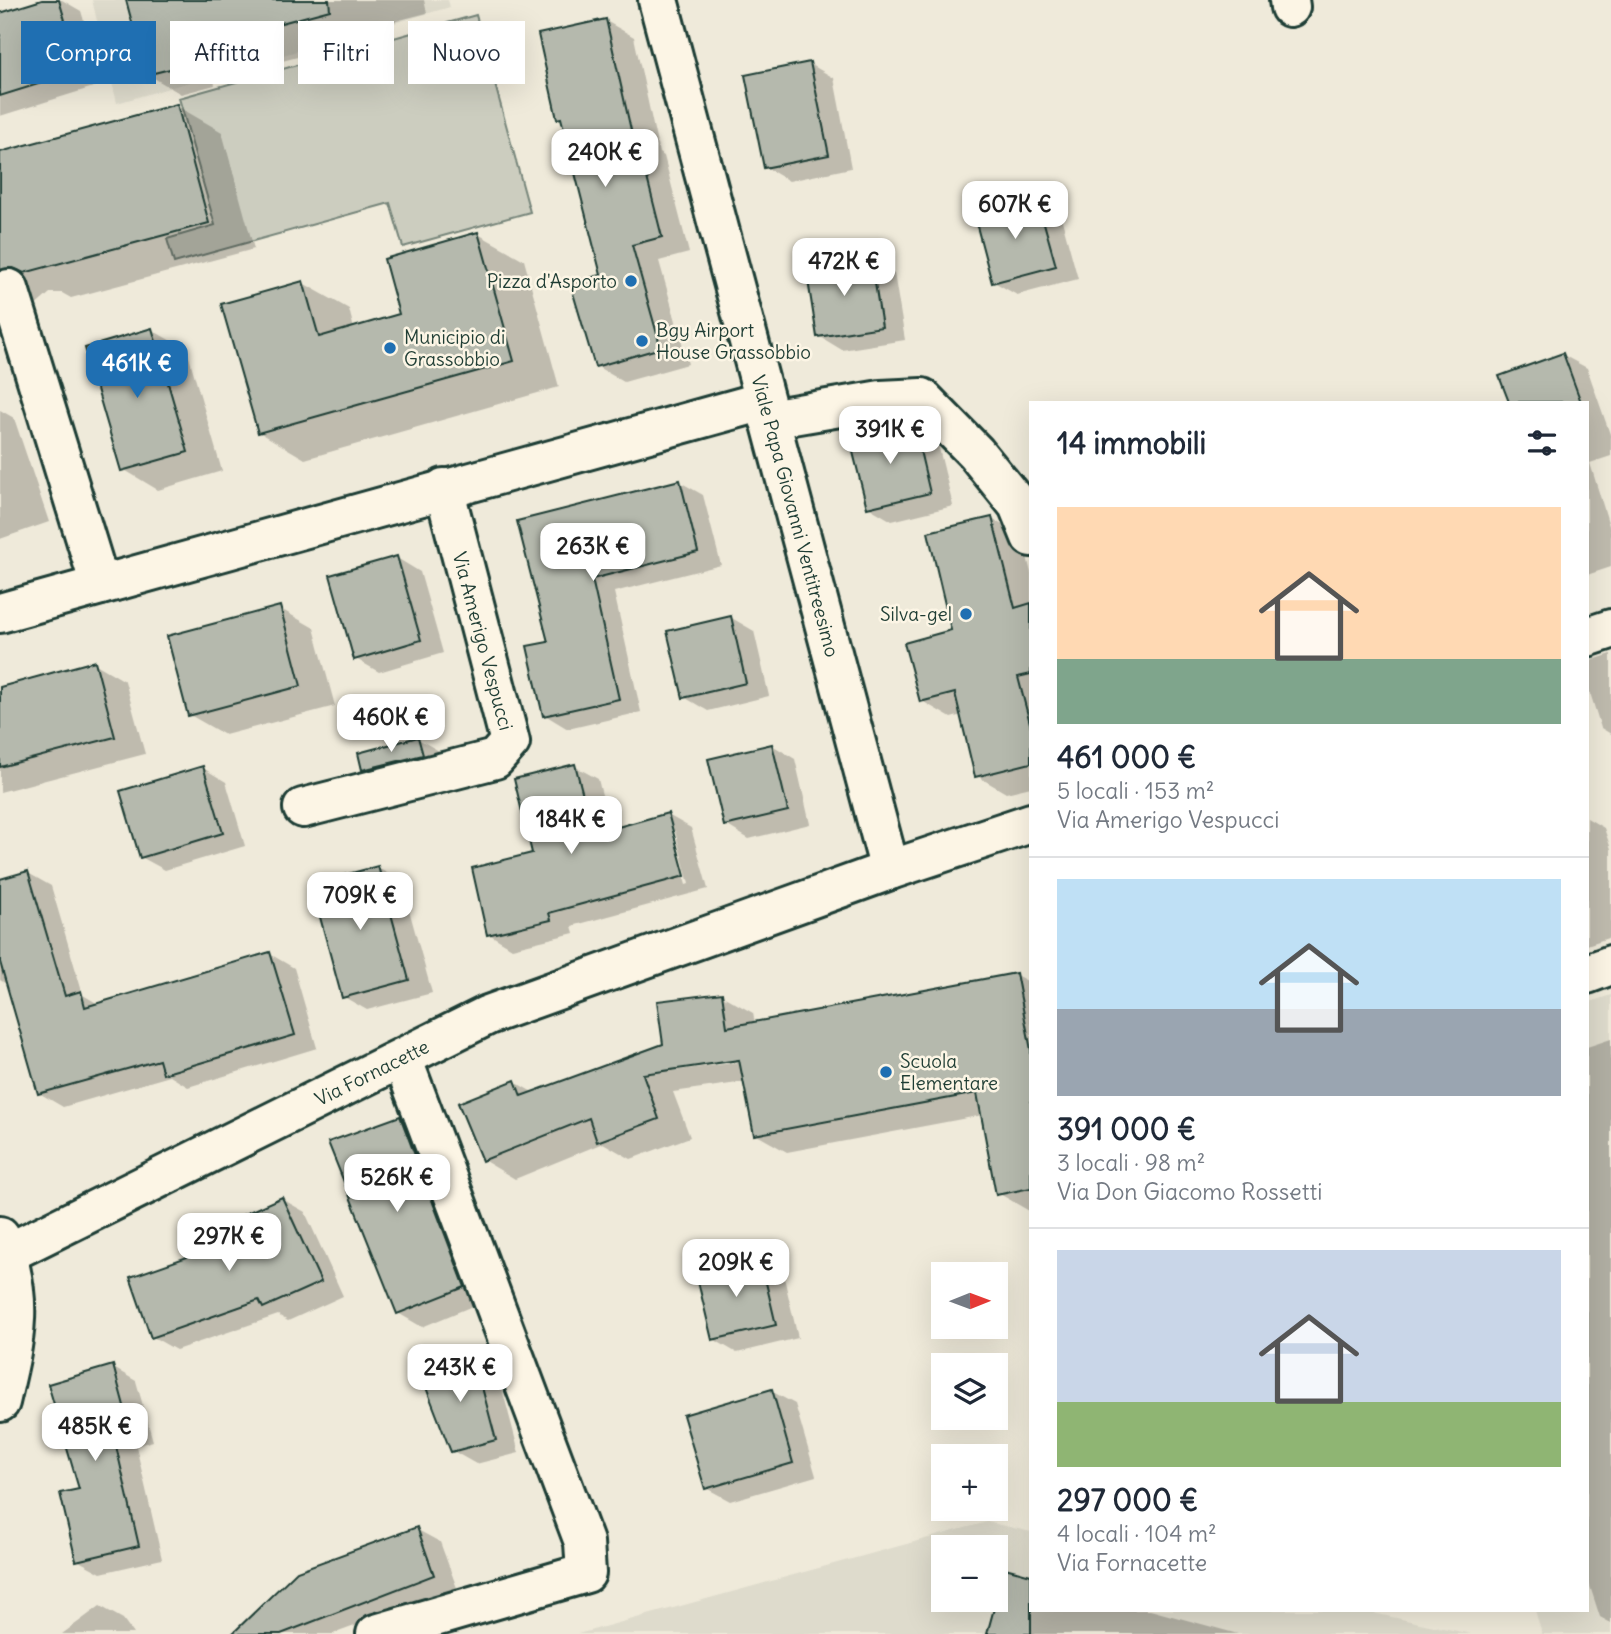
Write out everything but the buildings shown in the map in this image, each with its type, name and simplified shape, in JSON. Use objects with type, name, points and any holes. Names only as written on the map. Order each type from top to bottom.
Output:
[{"type":"street","name":"Viale Papa Giovanni Ventitreesimo","points":[[658,0],[890,870]]},
{"type":"street","points":[[9,289],[100,585]]},
{"type":"street","points":[[0,613],[444,488],[766,410],[881,400],[922,398],[976,453],[1018,505],[1029,532]]},
{"type":"street","name":"Via Amerigo Vespucci","points":[[303,808],[495,759],[510,742],[444,488]]},
{"type":"street","points":[[1589,635],[1611,629]]},
{"type":"street","name":"Via Fornacette","points":[[0,1402],[14,1343],[17,1299],[2,1249],[488,1015],[890,870],[1029,824]]},
{"type":"street","points":[[1589,973],[1611,965]]},
{"type":"street","points":[[376,1634],[586,1573],[584,1542],[402,1058]]},
{"type":"shaded area","points":[[92,0],[448,0],[450,7],[394,23],[394,21],[298,21],[298,51],[284,55],[284,21],[170,21],[170,84],[183,84],[117,103],[112,84],[156,84],[156,21],[97,21]]},
{"type":"shaded area","points":[[476,15],[478,21],[455,21]]},
{"type":"shaded area","points":[[408,34],[408,84],[495,84],[530,212],[403,247],[390,203],[174,263],[167,239],[215,225],[179,98],[229,84],[284,84],[284,69],[298,65],[298,84],[394,84],[394,38]]},
{"type":"shaded area","points":[[1611,995],[1611,1634],[1542,1634],[1536,1612],[1589,1612],[1589,1002]]},
{"type":"shaded area","points":[[987,1522],[1029,1532],[1029,1612],[1368,1612],[1471,1634],[578,1634],[931,1537],[931,1612],[1008,1612],[1008,1535],[940,1535]]},
{"type":"place","name":"Pizza d'Asporto","points":[[631,281]]},
{"type":"place","name":"Bgy Airport House Grassobbio","points":[[642,341]]},
{"type":"place","name":"Municipio di Grassobbio","points":[[390,348]]},
{"type":"place","name":"Silva-gel","points":[[966,614]]},
{"type":"place","name":"Scuola Elementare","points":[[886,1072]]}]
